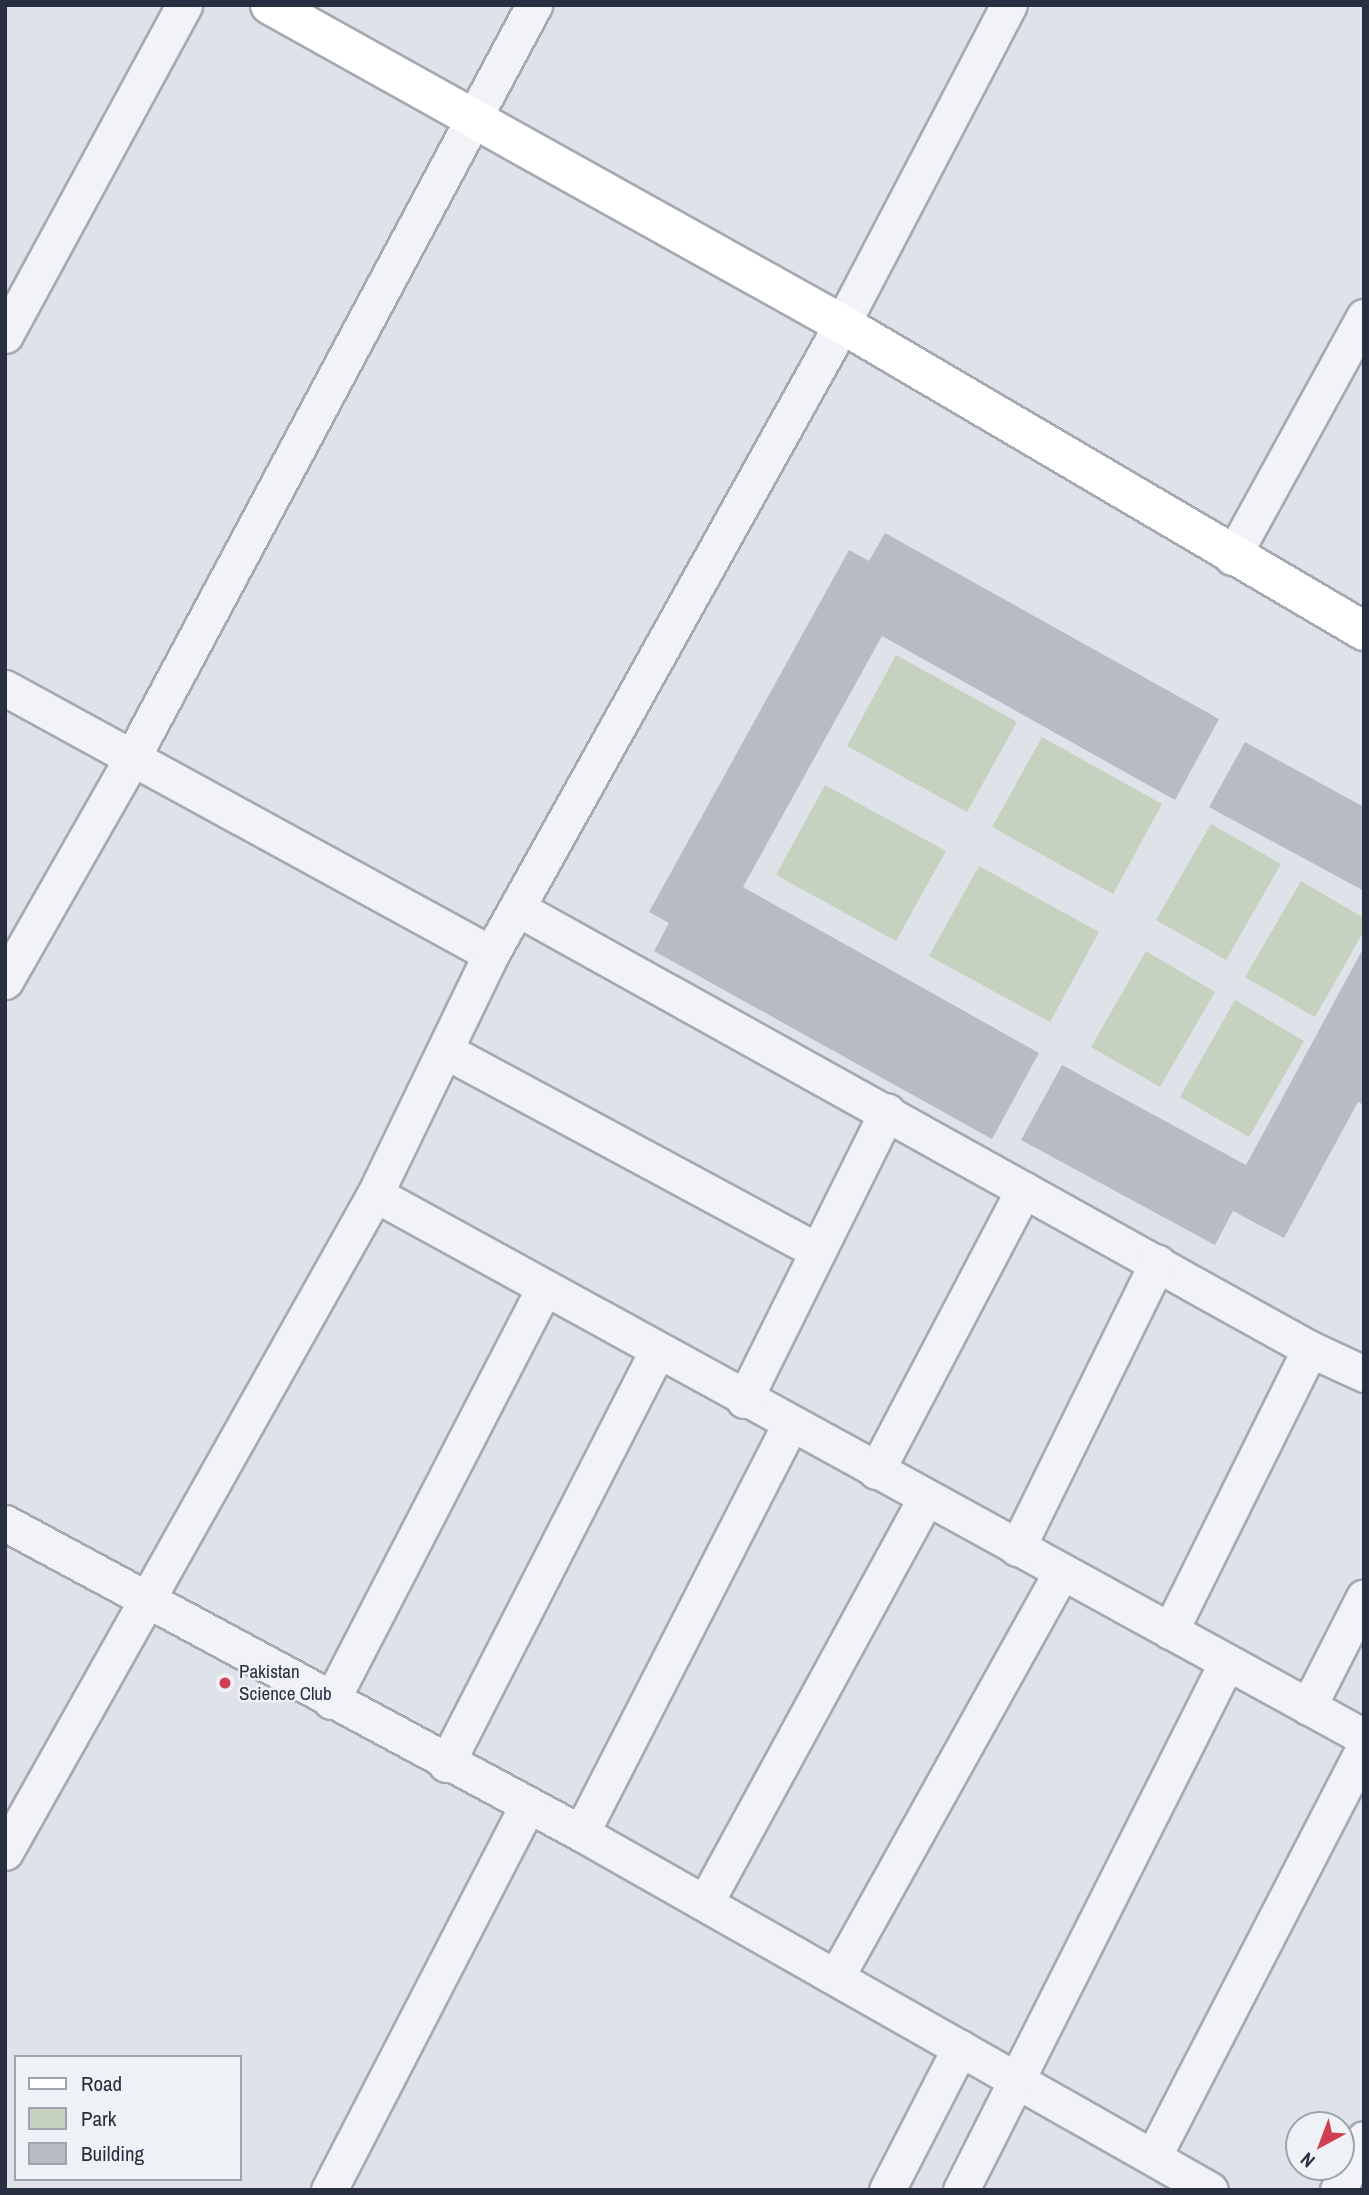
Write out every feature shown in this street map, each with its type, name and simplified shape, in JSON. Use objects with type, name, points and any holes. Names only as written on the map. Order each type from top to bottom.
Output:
[{"type":"street","points":[[5,335],[184,5]]},
{"type":"street","points":[[270,5],[842,324],[1232,557],[1364,631]]},
{"type":"street","points":[[5,981],[132,758],[534,5]]},
{"type":"street","points":[[5,1852],[148,1602],[375,1194],[491,954],[842,324],[1009,5]]},
{"type":"street","points":[[1232,557],[1364,317]]},
{"type":"street","points":[[5,688],[491,954]]},
{"type":"street","points":[[517,908],[1310,1349],[1364,1374]]},
{"type":"street","points":[[446,1051],[818,1251]]},
{"type":"street","points":[[744,1400],[887,1112]]},
{"type":"street","points":[[876,1471],[1024,1189]]},
{"type":"street","points":[[375,1194],[543,1291],[1364,1737]]},
{"type":"street","points":[[1017,1548],[1157,1264]]},
{"type":"street","points":[[331,1700],[543,1291]]},
{"type":"street","points":[[1170,1631],[1310,1349]]},
{"type":"street","points":[[446,1764],[657,1352]]},
{"type":"street","points":[[581,1833],[790,1425]]},
{"type":"street","points":[[705,1903],[925,1499]]},
{"type":"street","points":[[5,1523],[446,1764],[581,1833],[1210,2190]]},
{"type":"street","points":[[836,1977],[1061,1572]]},
{"type":"street","points":[[1308,1707],[1364,1597]]},
{"type":"street","points":[[961,2190],[1020,2080],[1227,1662]]},
{"type":"street","points":[[1153,2157],[1364,1749]]},
{"type":"street","points":[[329,2190],[527,1806]]},
{"type":"street","points":[[887,2190],[960,2048]]},
{"type":"street","points":[[1338,2190],[1364,2139]]},
{"type":"green space","points":[[896,655],[1017,722],[967,812],[847,746]]},
{"type":"green space","points":[[1042,737],[1162,804],[1113,894],[992,827]]},
{"type":"green space","points":[[825,785],[946,851],[896,941],[776,875]]},
{"type":"green space","points":[[1211,824],[1281,864],[1226,960],[1156,920]]},
{"type":"green space","points":[[979,866],[1099,932],[1050,1022],[929,956]]},
{"type":"green space","points":[[1301,881],[1364,918],[1364,931],[1315,1017],[1245,977]]},
{"type":"green space","points":[[1146,951],[1215,992],[1160,1087],[1091,1047]]},
{"type":"green space","points":[[1235,1000],[1304,1041],[1249,1137],[1180,1097]]},
{"type":"building","points":[[885,533],[1219,719],[1175,800],[882,636],[743,887],[1039,1053],[992,1139],[654,951],[669,923],[649,912],[849,550],[869,561]]},
{"type":"building","points":[[1245,742],[1364,807],[1364,891],[1209,807]]},
{"type":"building","points":[[1364,947],[1364,1105],[1358,1102],[1284,1238],[1233,1211],[1215,1245],[1021,1140],[1062,1065],[1246,1165]]},
{"type":"place","name":"Pakistan Science Club","points":[[225,1683]]}]
